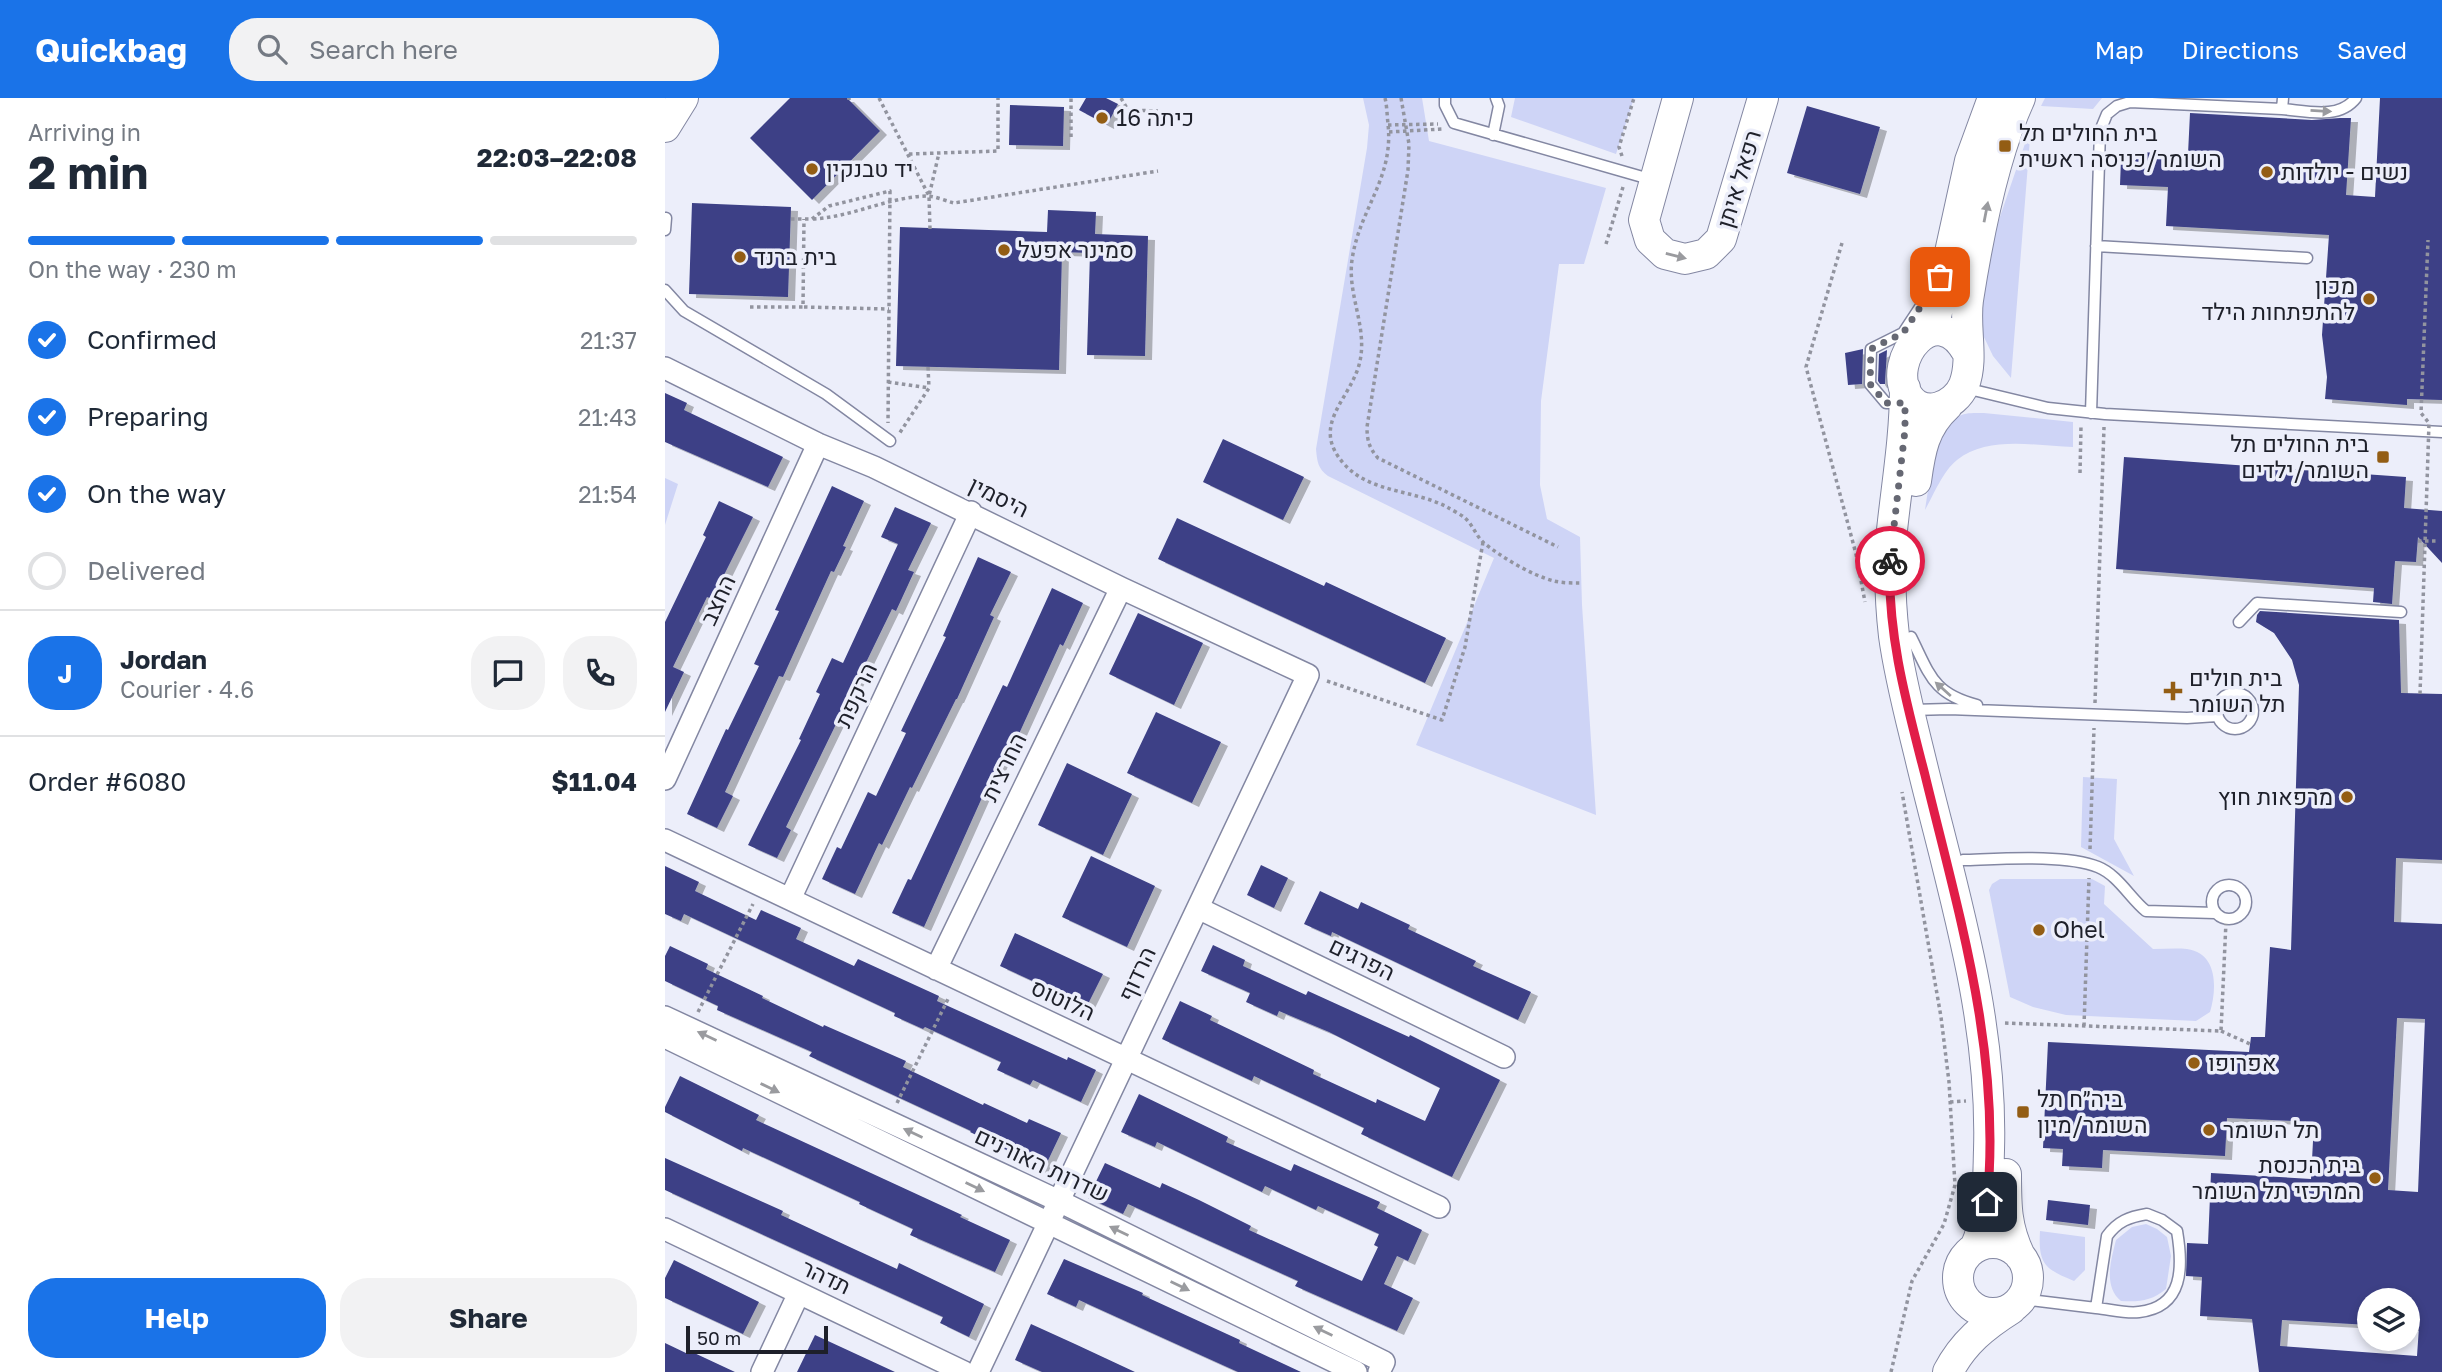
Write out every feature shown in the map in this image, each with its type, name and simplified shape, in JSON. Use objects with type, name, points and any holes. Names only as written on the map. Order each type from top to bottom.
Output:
[{"type":"street","points":[[665,127],[683,98]]},
{"type":"street","name":"רפאל איתן","points":[[1678,98],[1644,220],[1650,240],[1665,254],[1685,259],[1706,254],[1721,239],[1763,98]]},
{"type":"street","points":[[1946,1372],[1970,1339],[2017,1303],[2026,1289],[2028,1277],[2009,1234],[2007,1223],[2007,1116],[2000,1023],[1963,860],[1895,639],[1890,590],[1892,530],[1905,430],[1903,369],[1906,359],[1937,312],[1970,161],[1993,98]]},
{"type":"street","points":[[1975,1248],[1982,1233],[1989,1186],[1990,1117],[1985,1042],[1918,710],[1907,565],[1918,465],[1933,419],[1955,397],[1967,377],[1968,302],[1996,167],[2020,98]]},
{"type":"street","points":[[1921,336],[1929,331],[1949,332],[1961,340],[1967,352]]},
{"type":"street","name":"היסמין","points":[[665,368],[818,444],[971,512],[1121,588],[1308,675]]},
{"type":"street","points":[[1905,396],[1928,408],[1955,397]]},
{"type":"street","name":"החצב","points":[[665,779],[818,444]]},
{"type":"street","name":"הרקפת","points":[[790,899],[971,512]]},
{"type":"street","name":"החרצית","points":[[936,969],[1121,588]]},
{"type":"street","name":"הרדוף","points":[[978,1372],[1308,675]]},
{"type":"street","name":"הלוטוס","points":[[665,840],[1440,1208]]},
{"type":"street","name":"הפרגים","points":[[1198,908],[1504,1056]]},
{"type":"street","name":"שדרות האורנים","points":[[665,1017],[1059,1201],[1384,1362],[1379,1372]]},
{"type":"street","name":"שדרות האורנים","points":[[665,1037],[1356,1372]]},
{"type":"street","name":"תדהר","points":[[665,1230],[964,1372]]},
{"type":"street","points":[[1946,1372],[1957,1325],[1960,1266],[1966,1256],[1975,1248],[1999,1244],[2020,1256]]},
{"type":"street","points":[[1959,1289],[1972,1307],[1981,1312],[2003,1312],[2017,1303]]},
{"type":"street","points":[[762,1372],[799,1293]]},
{"type":"lane","points":[[1445,98],[1444,105],[1454,123],[1655,181]]},
{"type":"lane","points":[[1493,135],[1499,106],[1496,98]]},
{"type":"lane","points":[[2086,412],[2100,131],[2107,114],[2117,106],[2144,102],[2283,104],[2333,112],[2342,110],[2356,98]]},
{"type":"lane","points":[[665,230],[666,218]]},
{"type":"lane","points":[[1905,396],[1886,403],[1870,384],[1871,349],[1903,333],[1940,277],[1953,242]]},
{"type":"lane","points":[[2096,246],[2307,258]]},
{"type":"lane","points":[[665,290],[684,311],[827,394],[891,439]]},
{"type":"lane","points":[[1955,397],[2086,412],[2442,432]]},
{"type":"lane","points":[[2239,622],[2257,603],[2401,611]]},
{"type":"lane","points":[[1911,637],[1931,677],[1944,692],[1957,700],[2000,711]]},
{"type":"lane","points":[[1918,710],[2187,718],[2217,716]]},
{"type":"lane","points":[[1963,860],[2012,858],[2098,867],[2146,911],[2221,916]]},
{"type":"lane","points":[[2017,1303],[2138,1312],[2161,1307],[2175,1294],[2181,1256],[2176,1231],[2162,1220],[2147,1214],[2128,1217],[2114,1227],[2107,1236],[2102,1252],[2096,1307]]},
{"type":"path","points":[[879,98],[929,196]]},
{"type":"path","points":[[909,154],[998,151],[998,98]]},
{"type":"path","points":[[1071,98],[1071,137]]},
{"type":"path","points":[[1121,98],[1128,110],[1158,111]]},
{"type":"path","points":[[1385,98],[1389,131],[1388,157],[1383,176],[1363,219],[1352,263],[1354,300],[1361,328],[1359,366],[1332,419],[1330,435],[1333,449],[1355,474],[1371,483],[1418,495],[1466,519],[1483,542],[1529,572],[1555,581],[1580,583]]},
{"type":"path","points":[[1401,98],[1407,125],[1408,170],[1367,426],[1367,440],[1371,451],[1378,458],[1558,547]]},
{"type":"path","points":[[1388,125],[1454,123]]},
{"type":"path","points":[[1389,131],[1468,128]]},
{"type":"path","points":[[930,229],[929,196],[939,153]]},
{"type":"path","points":[[791,219],[830,218],[891,202],[929,196],[954,203],[1158,171]]},
{"type":"path","points":[[812,219],[829,206],[890,191],[888,382],[891,439]]},
{"type":"path","points":[[803,307],[804,219]]},
{"type":"path","points":[[2420,694],[2429,423],[2421,413],[2428,240]]},
{"type":"path","points":[[1842,243],[1806,366],[1856,554],[1866,607]]},
{"type":"path","points":[[750,307],[889,309]]},
{"type":"path","points":[[891,439],[929,388],[928,366]]},
{"type":"path","points":[[888,382],[929,388]]},
{"type":"path","points":[[2080,473],[2086,412]]},
{"type":"path","points":[[2418,541],[2437,541]]},
{"type":"path","points":[[1308,675],[1442,720],[1465,648],[1483,542]]},
{"type":"path","points":[[1891,1372],[1912,1281],[1944,1224],[1955,1185],[1949,1082],[1941,1017],[1900,782]]},
{"type":"path","points":[[690,1028],[762,886]]},
{"type":"path","points":[[2221,916],[2221,1031]]},
{"type":"path","points":[[2068,933],[2087,933]]},
{"type":"path","points":[[888,1122],[958,979]]},
{"type":"path","points":[[2000,1023],[2221,1031],[2250,1044]]},
{"type":"shaded area","points":[[1363,98],[1422,98],[1429,141],[1606,188],[1584,264],[1559,264],[1541,401],[1540,485],[1547,519],[1580,537],[1596,815],[1416,745],[1494,558],[1328,476],[1319,464],[1316,449],[1367,148],[1369,125]]},
{"type":"shaded area","points":[[1515,98],[1634,98],[1616,154],[1511,117]]},
{"type":"shaded area","points":[[2045,98],[2102,98],[2093,109],[2041,106]]},
{"type":"shaded area","points":[[2031,126],[2011,378],[1993,356],[1983,335],[1980,314],[1989,249]]},
{"type":"shaded area","points":[[1984,413],[2073,422],[2073,447],[2013,444],[1983,447],[1969,452],[1947,470],[1925,510],[1933,459],[1942,433],[1960,415]]},
{"type":"shaded area","points":[[665,478],[678,484],[665,525]]},
{"type":"shaded area","points":[[2083,777],[2117,779],[2114,839],[2134,876],[2081,847]]},
{"type":"shaded area","points":[[2000,879],[2092,879],[2105,886],[2104,904],[2153,949],[2187,949],[2205,957],[2213,973],[2214,983],[2210,1012],[2196,1021],[2066,1015],[2033,1007],[2010,997],[1989,890],[1992,884]]},
{"type":"shaded area","points":[[2146,1224],[2167,1237],[2171,1256],[2166,1289],[2145,1300],[2121,1301],[2115,1295],[2110,1280],[2116,1240],[2132,1227]]},
{"type":"shaded area","points":[[2040,1231],[2085,1237],[2085,1270],[2074,1281],[2056,1273],[2045,1264],[2040,1251]]},
{"type":"building","name":"יד טבנקין","points":[[790,98],[847,98],[880,131],[812,200],[750,138]]},
{"type":"building","name":"כיתה 16","points":[[1086,98],[1106,98],[1118,104],[1107,125],[1079,110]]},
{"type":"building","points":[[2380,98],[2442,98],[2442,400],[2407,399],[2407,405],[2325,399],[2327,377],[2322,335],[2329,235],[2166,226],[2168,187],[2120,185],[2121,159],[2136,160],[2136,152],[2188,154],[2190,113],[2312,120],[2351,118],[2346,195],[2375,197]]},
{"type":"building","points":[[1010,105],[1064,107],[1063,146],[1009,145]]},
{"type":"building","points":[[1807,106],[1880,127],[1860,194],[1787,173]]},
{"type":"building","name":"בית ברנד","points":[[692,203],[791,207],[788,297],[689,294]]},
{"type":"building","points":[[1048,210],[1096,212],[1095,234],[1148,236],[1145,356],[1087,355],[1090,253],[1062,252],[1059,370],[896,366],[900,227],[1047,232]]},
{"type":"building","points":[[1863,349],[1862,384],[1848,385],[1845,353]]},
{"type":"building","points":[[1887,350],[1885,384],[1880,384],[1879,354]]},
{"type":"building","points":[[665,393],[687,403],[684,410],[783,457],[768,487],[665,442]]},
{"type":"building","points":[[1223,439],[1304,477],[1283,520],[1203,482]]},
{"type":"building","points":[[2124,457],[2406,477],[2404,508],[2442,511],[2442,563],[2418,537],[2416,562],[2395,561],[2392,604],[2373,602],[2374,588],[2116,569]]},
{"type":"building","points":[[832,486],[864,501],[843,546],[846,547],[834,572],[831,571],[783,677],[779,676],[725,792],[733,796],[717,828],[687,814],[726,729],[728,730],[759,666],[754,664],[779,611],[775,610]]},
{"type":"building","points":[[719,501],[753,517],[712,599],[707,597],[673,667],[684,672],[665,712],[665,622],[706,537],[703,535]]},
{"type":"building","points":[[895,507],[931,523],[908,570],[914,572],[896,611],[892,609],[786,827],[791,830],[777,858],[748,845],[801,740],[799,739],[820,694],[816,692],[832,658],[843,663],[898,544],[881,537]]},
{"type":"building","points":[[1177,518],[1324,586],[1326,582],[1446,638],[1425,683],[1158,559]]},
{"type":"building","points":[[978,557],[1011,572],[990,615],[994,617],[957,699],[882,845],[879,843],[855,894],[822,879],[837,847],[841,849],[868,792],[876,796],[906,733],[901,731],[946,637],[943,636]]},
{"type":"building","points":[[1052,588],[1083,603],[1063,646],[1060,644],[1018,736],[1014,735],[991,784],[989,782],[924,927],[892,913],[908,879],[911,880],[1003,685],[1007,687]]},
{"type":"building","points":[[2260,611],[2399,620],[2401,693],[2442,694],[2442,860],[2396,858],[2394,922],[2442,924],[2442,1372],[2259,1372],[2252,1319],[2200,1316],[2202,1277],[2186,1276],[2187,1243],[2208,1244],[2211,1173],[2311,1179],[2314,1122],[2227,1118],[2225,1156],[2103,1150],[2102,1168],[2062,1166],[2063,1149],[2043,1148],[2048,1042],[2249,1052],[2251,1037],[2265,1037],[2270,947],[2291,950],[2299,685],[2292,660],[2274,633],[2256,622]],"holes":[[[2397,1018],[2425,1019],[2418,1192],[2388,1190]]]},
{"type":"building","points":[[1138,613],[1203,643],[1174,705],[1109,674]]},
{"type":"building","points":[[1156,712],[1221,742],[1192,803],[1127,773]]},
{"type":"building","points":[[1067,763],[1132,794],[1103,855],[1038,825]]},
{"type":"building","points":[[1091,856],[1155,886],[1127,947],[1062,917]]},
{"type":"building","points":[[1261,865],[1288,878],[1274,908],[1247,895]]},
{"type":"building","points":[[665,866],[699,882],[695,891],[756,920],[761,910],[801,928],[796,939],[854,966],[858,959],[939,996],[937,1001],[1067,1060],[1068,1057],[1096,1070],[1081,1102],[1033,1080],[1030,1085],[997,1070],[1001,1062],[925,1027],[923,1029],[894,1016],[895,1013],[684,914],[681,921],[665,914]]},
{"type":"building","points":[[1320,891],[1358,909],[1361,902],[1410,925],[1408,929],[1476,961],[1473,966],[1531,992],[1518,1020],[1332,932],[1331,936],[1304,924]]},
{"type":"building","points":[[1015,933],[1103,974],[1087,1006],[1000,966]]},
{"type":"building","points":[[1213,945],[1245,960],[1243,966],[1306,995],[1308,991],[1409,1037],[1410,1035],[1500,1080],[1452,1177],[1361,1134],[1364,1128],[1316,1105],[1254,1076],[1252,1081],[1162,1039],[1180,1001],[1212,1016],[1210,1020],[1314,1070],[1313,1074],[1376,1103],[1377,1099],[1425,1121],[1440,1088],[1329,1032],[1279,1011],[1277,1016],[1246,1002],[1250,993],[1201,971]]},
{"type":"building","points":[[670,946],[708,964],[706,969],[763,996],[762,998],[823,1027],[824,1025],[906,1061],[903,1067],[983,1105],[984,1103],[1027,1123],[1029,1119],[1061,1133],[1043,1171],[1011,1156],[1013,1153],[971,1131],[809,1056],[812,1052],[717,1010],[718,1006],[665,981],[665,956]]},
{"type":"building","points":[[680,1076],[759,1115],[756,1120],[962,1215],[960,1217],[1010,1240],[995,1272],[910,1235],[913,1229],[859,1204],[860,1202],[743,1148],[742,1151],[665,1112]]},
{"type":"building","points":[[1139,1094],[1228,1137],[1226,1142],[1291,1171],[1294,1164],[1380,1202],[1377,1208],[1422,1230],[1408,1261],[1397,1256],[1384,1284],[1413,1298],[1397,1331],[1295,1286],[1298,1281],[1128,1204],[1123,1214],[1088,1198],[1105,1163],[1160,1188],[1162,1183],[1251,1226],[1249,1230],[1362,1281],[1378,1247],[1374,1245],[1379,1234],[1318,1206],[1316,1210],[1265,1186],[1262,1192],[1157,1142],[1155,1147],[1121,1132]]},
{"type":"building","points":[[665,1158],[783,1211],[781,1215],[897,1269],[899,1263],[984,1304],[969,1337],[940,1323],[943,1317],[665,1190]]},
{"type":"building","points":[[2048,1200],[2090,1205],[2088,1225],[2046,1220]]},
{"type":"building","points":[[1064,1259],[1143,1293],[1142,1295],[1240,1340],[1239,1343],[1301,1372],[1238,1372],[1079,1300],[1076,1307],[1047,1294]]},
{"type":"building","points":[[674,1260],[759,1302],[743,1334],[665,1298],[665,1278]]},
{"type":"building","points":[[1031,1324],[1135,1372],[1042,1372],[1015,1360]]},
{"type":"building","points":[[815,1335],[895,1372],[797,1372]]},
{"type":"building","points":[[665,1343],[688,1354],[690,1351],[735,1372],[665,1372]]},
{"type":"way so far","points":[[1890,561],[1905,430],[1905,403],[1886,403],[1870,384],[1871,349],[1903,333],[1940,277]]},
{"type":"place","name":"כיתה 16","points":[[1102,118]]},
{"type":"place","name":"בית החולים תל השומר/כניסה ראשית","points":[[2005,146]]},
{"type":"place","name":"יד טבנקין","points":[[812,169]]},
{"type":"place","name":"נשים - יולדות","points":[[2267,172]]},
{"type":"place","name":"סמינר אפעל","points":[[1004,250]]},
{"type":"place","name":"בית ברנד","points":[[740,257]]},
{"type":"place","name":"מכון להתפתחות הילד","points":[[2369,299]]},
{"type":"place","name":"בית החולים תל השומר/ילדים","points":[[2383,457]]},
{"type":"place","name":"בית חולים תל השומר","points":[[2173,691]]},
{"type":"place","name":"מרפאות חוץ","points":[[2347,797]]},
{"type":"place","name":"Ohel","points":[[2039,930]]},
{"type":"place","name":"אפרופו","points":[[2194,1063]]},
{"type":"place","name":"ביה״ח תל השומר/מיון","points":[[2023,1112]]},
{"type":"place","name":"תל השומר","points":[[2209,1130]]},
{"type":"place","name":"בית הכנסת המרכזי תל השומר","points":[[2375,1178]]},
{"type":"route","points":[[1890,561],[1892,617],[1899,666],[1969,955],[1982,1021],[1990,1117],[1987,1202]]}]
